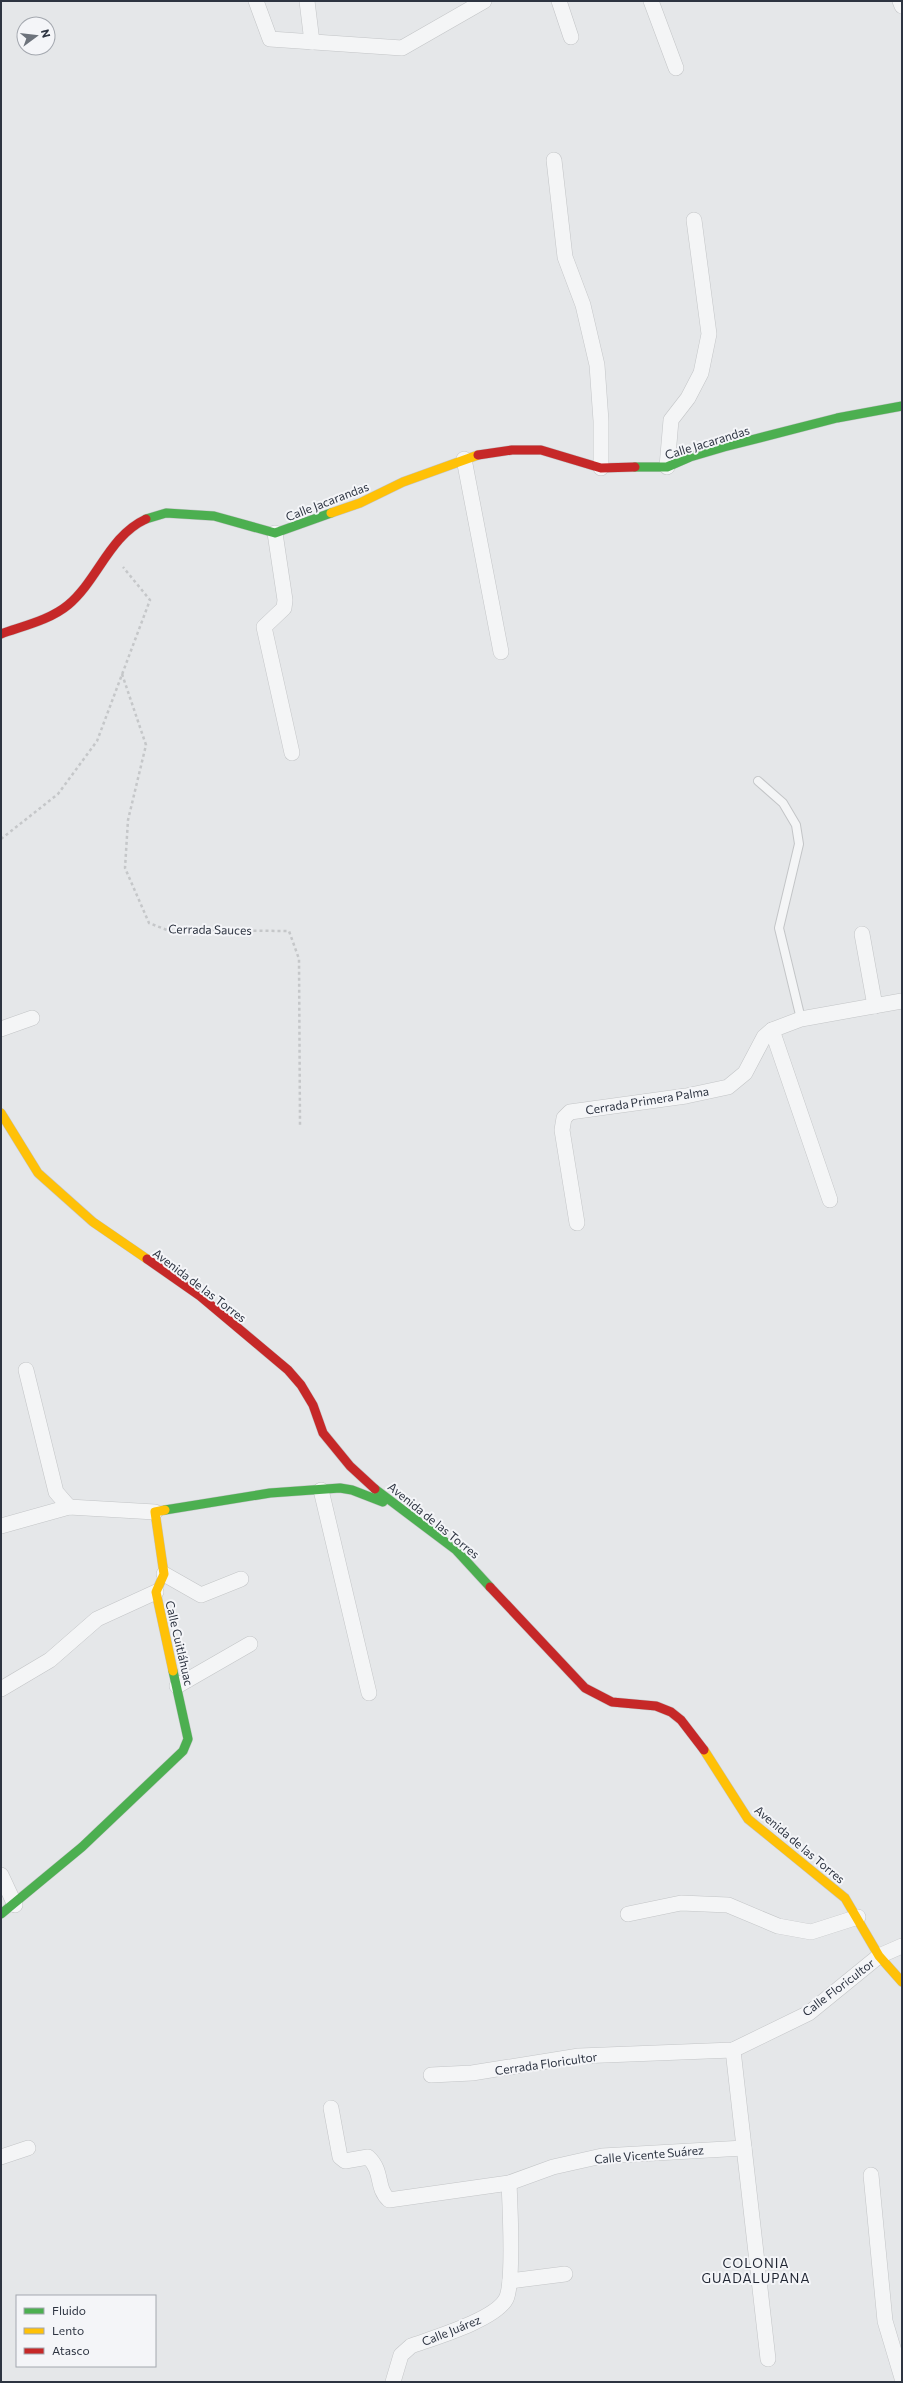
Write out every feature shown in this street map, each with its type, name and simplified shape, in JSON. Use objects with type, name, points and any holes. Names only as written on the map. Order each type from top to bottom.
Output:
[{"type":"street","points":[[256,1],[270,39],[402,48],[484,1]]},
{"type":"street","points":[[307,1],[312,42]]},
{"type":"street","points":[[559,1],[571,37]]},
{"type":"street","points":[[651,1],[676,68]]},
{"type":"street","points":[[900,1],[902,6]]},
{"type":"street","points":[[554,160],[565,257],[583,305],[597,365],[601,421],[601,468]]},
{"type":"street","points":[[667,467],[671,420],[688,398],[701,373],[709,334],[694,220]]},
{"type":"street","name":"Calle Jacarandas","points":[[1,634],[50,616],[68,605],[81,592],[110,551],[133,525],[150,517],[166,513],[214,516],[275,533],[360,503],[403,482],[464,459],[512,450],[541,450],[601,468],[667,467],[717,449],[837,418],[902,406]]},
{"type":"street","points":[[464,459],[501,652]]},
{"type":"street","points":[[275,533],[285,600],[284,608],[264,627],[292,753]]},
{"type":"street","points":[[862,934],[875,1006]]},
{"type":"street","points":[[830,1200],[772,1030],[801,1019],[902,1001]]},
{"type":"street","points":[[1,1029],[32,1018]]},
{"type":"street","name":"Cerrada Primera Palma","points":[[577,1223],[562,1130],[564,1118],[570,1112],[686,1096],[728,1087],[745,1073],[764,1037],[772,1030]]},
{"type":"street","name":"Avenida de las Torres","points":[[1,1113],[38,1173],[65,1199],[93,1222],[200,1296],[288,1370],[301,1385],[313,1405],[323,1433],[333,1447],[390,1502],[416,1519],[474,1567],[585,1688],[612,1702],[656,1706],[671,1712],[681,1720],[697,1740],[748,1819],[845,1898],[858,1917],[879,1956],[902,1982]]},
{"type":"street","points":[[26,1370],[56,1492],[69,1507]]},
{"type":"street","points":[[1,1526],[69,1507],[155,1512],[219,1499],[288,1490],[321,1490],[342,1488],[358,1492],[379,1502],[390,1502]]},
{"type":"street","points":[[321,1490],[369,1693]]},
{"type":"street","points":[[155,1512],[164,1574],[201,1595],[241,1579]]},
{"type":"street","name":"Calle Cuitláhuac","points":[[1,1914],[14,1905],[82,1847],[183,1751],[188,1739],[156,1592],[164,1574]]},
{"type":"street","points":[[1,1689],[50,1660],[97,1619],[113,1610],[156,1592]]},
{"type":"street","points":[[177,1686],[250,1644]]},
{"type":"street","points":[[1,1875],[14,1905]]},
{"type":"street","points":[[628,1914],[681,1903],[728,1905],[778,1926],[811,1932],[858,1917]]},
{"type":"street","name":"Calle Floricultor","points":[[733,2050],[809,2013],[879,1956],[902,1946]]},
{"type":"street","points":[[733,2050],[768,2359]]},
{"type":"street","name":"Cerrada Floricultor","points":[[431,2075],[472,2073],[579,2056],[733,2050]]},
{"type":"street","name":"Calle Vicente Suárez","points":[[331,2108],[340,2157],[345,2161],[368,2157],[376,2165],[383,2195],[389,2200],[510,2183],[553,2166],[602,2156],[744,2148]]},
{"type":"street","points":[[1,2157],[28,2148]]},
{"type":"street","points":[[871,2175],[885,2321],[902,2378]]},
{"type":"street","name":"Calle Juárez","points":[[393,2382],[401,2354],[411,2346],[489,2315],[506,2300],[510,2281],[510,2183]]},
{"type":"street","points":[[510,2281],[565,2274]]},
{"type":"lane","points":[[758,781],[783,803],[796,825],[799,844],[779,928],[801,1019]]},
{"type":"path","points":[[1,839],[58,794],[97,741],[150,600],[110,551]]},
{"type":"path","name":"Cerrada Sauces","points":[[122,674],[146,745],[128,820],[125,868],[149,923],[167,930],[289,931],[299,959],[300,1125]]},
{"type":"traffic: fast","points":[[635,467],[667,467],[690,457],[724,447],[837,418],[902,406]]},
{"type":"traffic: fast","points":[[146,519],[166,513],[214,516],[275,533],[331,513]]},
{"type":"traffic: fast","points":[[165,1510],[270,1493],[340,1488],[352,1490],[383,1502]]},
{"type":"traffic: fast","points":[[375,1489],[456,1550],[490,1587]]},
{"type":"traffic: fast","points":[[1,1914],[82,1847],[183,1751],[188,1739],[173,1671]]},
{"type":"traffic: slow","points":[[331,513],[360,503],[403,482],[478,455]]},
{"type":"traffic: slow","points":[[1,1113],[38,1173],[93,1222],[147,1259]]},
{"type":"traffic: slow","points":[[165,1510],[155,1512],[164,1574],[156,1592],[173,1671]]},
{"type":"traffic: slow","points":[[704,1750],[748,1819],[845,1898],[879,1956],[902,1982]]},
{"type":"traffic: jam","points":[[478,455],[512,450],[541,450],[601,468],[635,467]]},
{"type":"traffic: jam","points":[[1,634],[45,619],[68,605],[88,583],[122,536],[146,519]]},
{"type":"traffic: jam","points":[[147,1259],[200,1296],[288,1370],[301,1385],[313,1405],[323,1433],[350,1466],[375,1489]]},
{"type":"traffic: jam","points":[[490,1587],[585,1688],[612,1702],[656,1706],[671,1712],[681,1720],[704,1750]]},
{"type":"district","name":"COLONIA GUADALUPANA","points":[[756,2270]]}]
